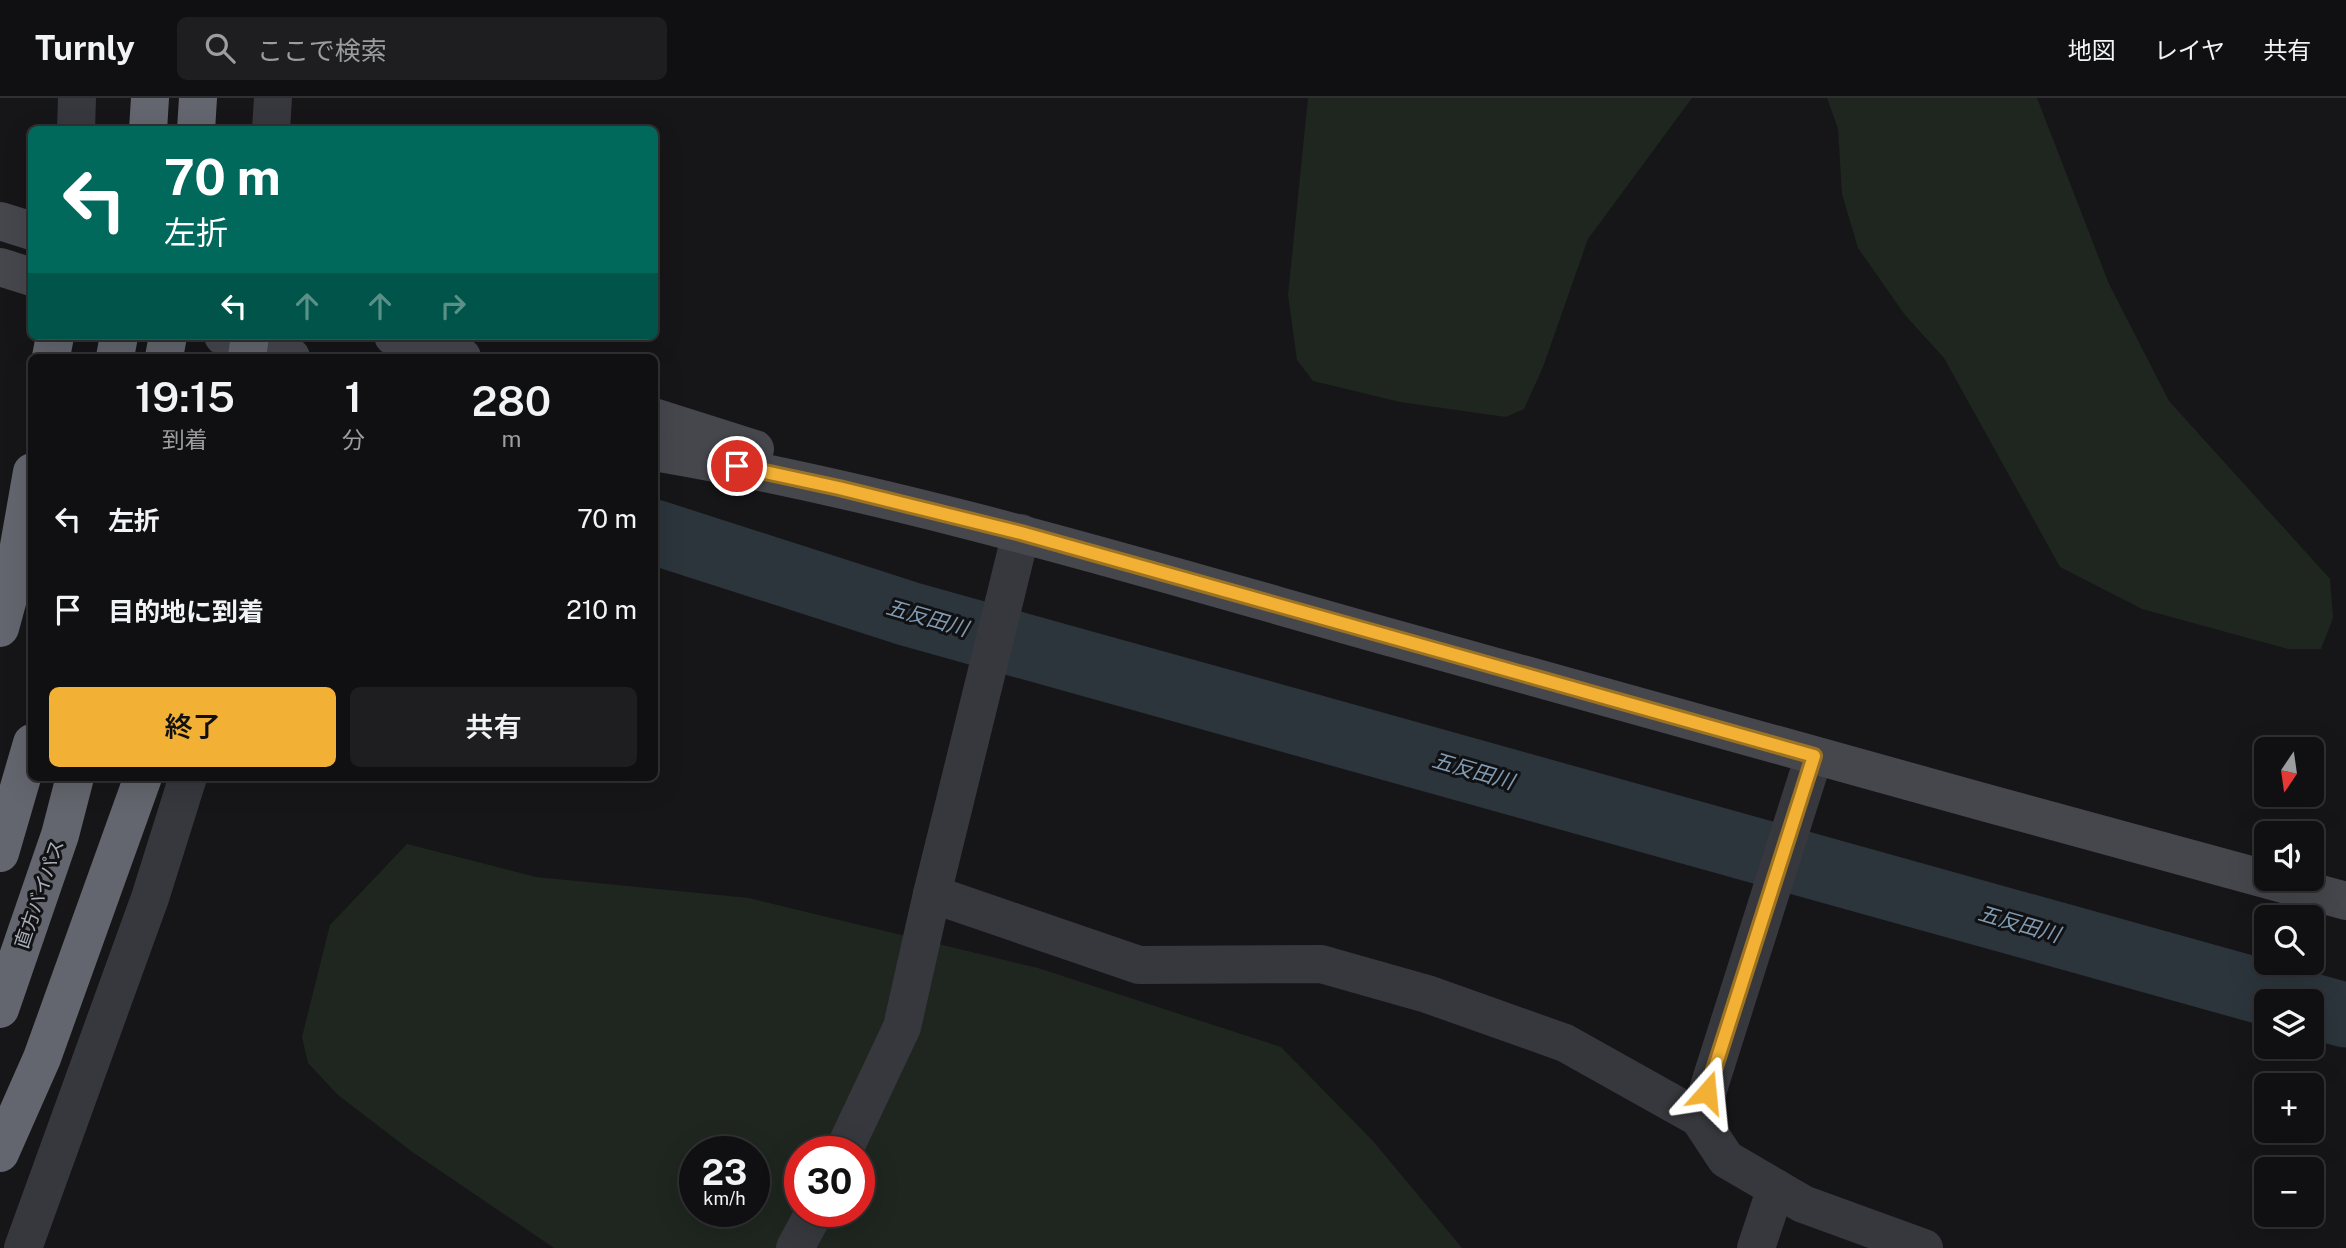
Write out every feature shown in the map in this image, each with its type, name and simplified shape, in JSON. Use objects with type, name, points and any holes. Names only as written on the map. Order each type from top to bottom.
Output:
[{"type":"highway","points":[[148,126],[150,98]]},
{"type":"highway","points":[[196,126],[198,98]]},
{"type":"highway","points":[[0,628],[6,584],[28,489]]},
{"type":"highway","points":[[4,840],[28,757]]},
{"type":"highway","name":"直方バイパス","points":[[0,1010],[60,835],[74,781]]},
{"type":"highway","points":[[0,1153],[42,1058],[143,781]]},
{"type":"street","points":[[76,126],[78,98]]},
{"type":"street","points":[[271,126],[273,98]]},
{"type":"street","points":[[0,221],[28,230]]},
{"type":"street","points":[[0,267],[28,276]]},
{"type":"street","points":[[406,340],[452,354]]},
{"type":"street","points":[[242,343],[280,354]]},
{"type":"street","points":[[658,418],[1021,533]]},
{"type":"street","points":[[658,453],[839,488],[1021,533],[1814,756],[2346,901]]},
{"type":"street","points":[[851,1136],[902,1027],[1021,533]]},
{"type":"street","points":[[1699,1118],[1814,756]]},
{"type":"street","points":[[23,1248],[150,898],[186,781]]},
{"type":"street","points":[[932,894],[1139,965],[1321,964],[1427,994],[1565,1043],[1699,1118],[1726,1159],[1803,1204],[1924,1248]]},
{"type":"street","points":[[1756,1248],[1776,1188]]},
{"type":"street","points":[[795,1248],[806,1227]]},
{"type":"shaded area","points":[[1308,98],[1692,98],[1588,239],[1543,367],[1524,409],[1506,417],[1400,402],[1313,381],[1297,360],[1288,295]]},
{"type":"shaded area","points":[[1827,98],[2037,98],[2109,284],[2169,401],[2330,579],[2333,618],[2321,649],[2288,649],[2142,609],[2060,567],[1944,358],[1905,315],[1858,248],[1842,194],[1838,129]]},
{"type":"shaded area","points":[[407,844],[536,877],[749,898],[1038,968],[1281,1047],[1373,1141],[1462,1248],[554,1248],[411,1151],[338,1095],[308,1063],[302,1037],[330,925]]},
{"type":"waterway","name":"五反田川","points":[[658,533],[909,614],[2254,990]]},
{"type":"waterway","name":"五反田川","points":[[2324,1009],[2346,1015]]},
{"type":"route","points":[[737,466],[1021,533],[1814,756],[1707,1092]]}]
